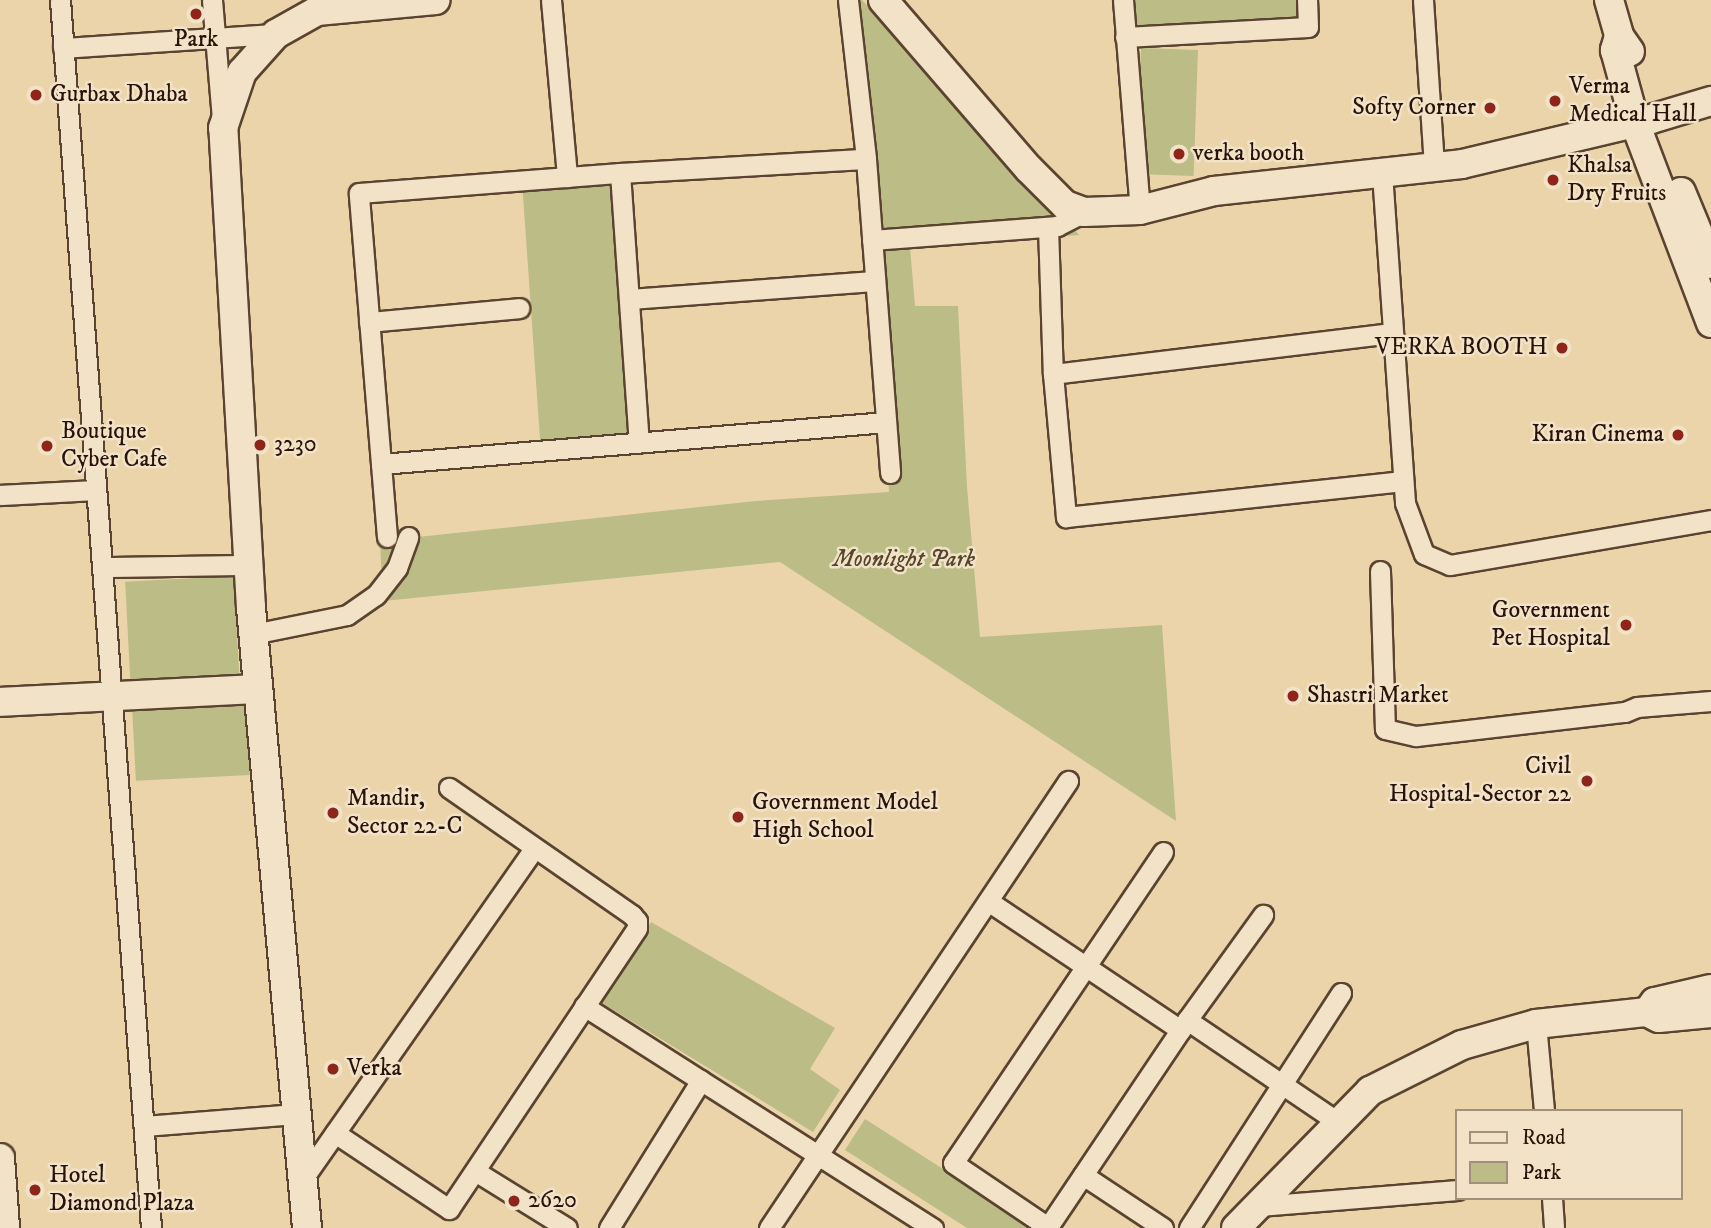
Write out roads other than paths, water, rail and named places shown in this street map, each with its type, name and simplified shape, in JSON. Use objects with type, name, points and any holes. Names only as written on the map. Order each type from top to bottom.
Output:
[{"type":"street","points":[[60,0],[151,1228]]},
{"type":"street","points":[[212,0],[223,128],[253,634],[307,1228]]},
{"type":"street","points":[[223,128],[242,72],[276,34],[317,11],[435,0]]},
{"type":"street","points":[[551,0],[567,177]]},
{"type":"street","points":[[848,0],[866,159],[890,473]]},
{"type":"street","points":[[883,0],[1030,169],[1065,205],[1084,212],[1140,209],[1214,191],[1462,164],[1643,121],[1711,101]]},
{"type":"street","points":[[1123,0],[1140,209]]},
{"type":"street","points":[[1125,37],[1308,27],[1307,0]]},
{"type":"street","points":[[1423,0],[1434,167]]},
{"type":"street","points":[[1609,0],[1619,36],[1615,50],[1643,121],[1711,323]]},
{"type":"street","points":[[63,48],[276,34]]},
{"type":"street","points":[[1643,121],[1711,264]]},
{"type":"street","points":[[387,537],[359,193],[620,173],[866,159]]},
{"type":"street","points":[[620,173],[639,442]]},
{"type":"street","points":[[1382,173],[1405,503],[1424,554],[1450,565],[1711,520]]},
{"type":"street","points":[[872,240],[1048,227],[1064,224],[1084,212]]},
{"type":"street","points":[[1048,227],[1053,373],[1066,517],[1403,481]]},
{"type":"street","points":[[629,299],[874,281]]},
{"type":"street","points":[[369,322],[519,308]]},
{"type":"street","points":[[1053,373],[1393,333]]},
{"type":"street","points":[[381,464],[886,422]]},
{"type":"street","points":[[0,495],[96,490]]},
{"type":"street","points":[[253,634],[347,615],[376,595],[397,568],[408,537]]},
{"type":"street","points":[[103,567],[248,565]]},
{"type":"street","points":[[1380,570],[1385,729],[1416,736],[1711,701]]},
{"type":"street","points":[[0,702],[258,689]]},
{"type":"street","points":[[769,1228],[1068,781]]},
{"type":"street","points":[[335,1133],[449,1209],[637,928],[637,921],[449,788]]},
{"type":"street","points":[[302,1180],[534,849]]},
{"type":"street","points":[[1163,852],[953,1163],[1048,1227],[1184,1025],[1263,915]]},
{"type":"street","points":[[988,901],[1086,967],[1280,1084],[1339,1123]]},
{"type":"street","points":[[1189,1228],[1340,993]]},
{"type":"street","points":[[1236,1228],[1370,1091],[1462,1045],[1536,1024],[1647,1012],[1655,1002],[1711,1000]]},
{"type":"street","points":[[584,1006],[933,1228]]},
{"type":"street","points":[[1536,1024],[1544,1109]]},
{"type":"street","points":[[609,1228],[701,1080]]},
{"type":"street","points":[[144,1126],[296,1114]]},
{"type":"street","points":[[0,1158],[5,1228]]},
{"type":"street","points":[[475,1171],[567,1228]]},
{"type":"street","points":[[1083,1175],[1163,1228]]},
{"type":"street","points":[[1259,1206],[1456,1190]]},
{"type":"street","points":[[1552,1200],[1554,1228]]},
{"type":"place","name":"Park","points":[[196,14]]},
{"type":"place","name":"Gurbax Dhaba","points":[[36,95]]},
{"type":"place","name":"Verma Medical Hall","points":[[1555,101]]},
{"type":"place","name":"Softy Corner","points":[[1490,108]]},
{"type":"place","name":"verka booth","points":[[1179,154]]},
{"type":"place","name":"Khalsa Dry Fruits","points":[[1553,180]]},
{"type":"place","name":"VERKA BOOTH","points":[[1562,348]]},
{"type":"place","name":"Kiran Cinema","points":[[1678,435]]},
{"type":"place","name":"3230","points":[[260,445]]},
{"type":"place","name":"Boutique Cyber Cafe","points":[[47,446]]},
{"type":"place","name":"Government Pet Hospital","points":[[1626,625]]},
{"type":"place","name":"Shastri Market","points":[[1293,696]]},
{"type":"place","name":"Civil Hospital-Sector 22","points":[[1587,781]]},
{"type":"place","name":"Mandir, Sector 22-C","points":[[333,813]]},
{"type":"place","name":"Government Model High School","points":[[738,817]]},
{"type":"place","name":"Verka","points":[[333,1069]]},
{"type":"place","name":"Hotel Diamond Plaza","points":[[35,1190]]},
{"type":"place","name":"2620","points":[[514,1201]]},
{"type":"park label","name":"Moonlight Park","points":[[904,560]]}]
